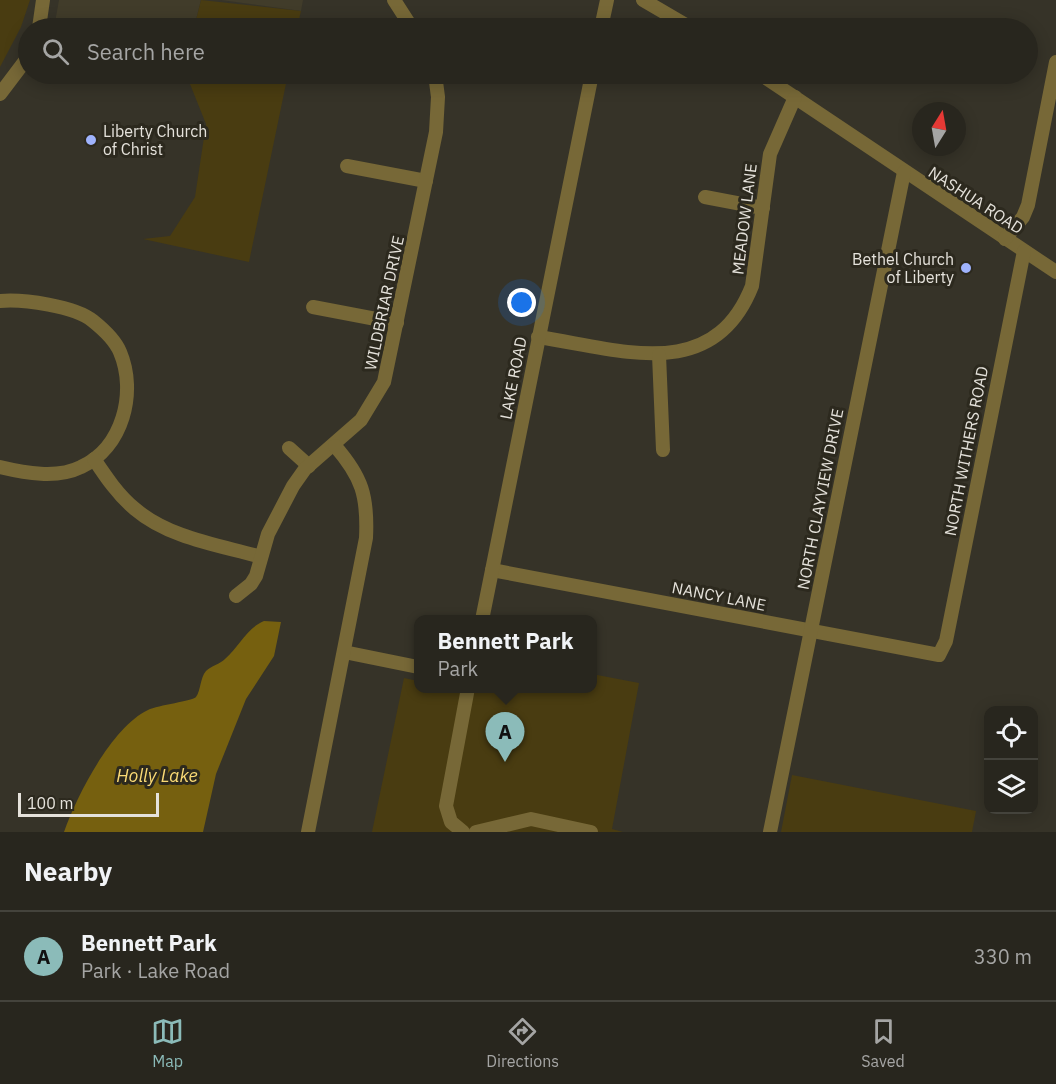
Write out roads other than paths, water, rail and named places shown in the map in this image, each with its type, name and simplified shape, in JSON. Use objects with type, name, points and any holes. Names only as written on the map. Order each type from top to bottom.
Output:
[{"type":"street","points":[[40,18],[43,0]]},
{"type":"street","points":[[394,0],[406,18]]},
{"type":"street","points":[[603,18],[607,0]]},
{"type":"street","points":[[643,0],[674,18]]},
{"type":"street","points":[[1005,239],[1023,217],[1028,205],[1056,62]]},
{"type":"street","points":[[0,94],[18,72]]},
{"type":"street","name":"WILDBRIAR DRIVE","points":[[236,596],[251,584],[268,534],[293,486],[309,466],[335,446],[361,420],[379,394],[388,370],[426,181],[437,115],[435,84]]},
{"type":"street","name":"LAKE ROAD","points":[[483,615],[590,84]]},
{"type":"street","name":"NASHUA ROAD","points":[[775,84],[1056,272]]},
{"type":"street","name":"MEADOW LANE","points":[[538,337],[659,355],[684,352],[707,343],[735,318],[749,292],[756,271],[770,154],[795,97]]},
{"type":"street","points":[[347,166],[426,181]]},
{"type":"street","name":"NORTH CLAYVIEW DRIVE","points":[[770,832],[904,172]]},
{"type":"street","points":[[705,197],[763,208]]},
{"type":"street","name":"NORTH WITHERS ROAD","points":[[939,655],[946,640],[1024,251]]},
{"type":"street","points":[[0,301],[19,300],[79,313],[92,319],[120,351],[127,377],[124,417],[107,446],[94,459],[81,468],[46,474],[0,467]]},
{"type":"street","points":[[313,307],[398,323]]},
{"type":"street","points":[[659,355],[663,450]]},
{"type":"street","points":[[308,832],[365,550],[366,514],[358,476],[335,446]]},
{"type":"street","points":[[289,448],[309,466]]},
{"type":"street","points":[[94,459],[115,489],[136,510],[170,531],[261,557]]},
{"type":"street","name":"NANCY LANE","points":[[492,570],[939,655]]},
{"type":"street","points":[[344,652],[414,666]]},
{"type":"street","points":[[463,832],[451,822],[446,806],[467,693]]},
{"type":"street","points":[[476,832],[531,819],[577,831],[591,832]]},
{"type":"water","name":"Holly Lake","points":[[264,621],[281,622],[274,656],[246,699],[216,774],[203,832],[64,832],[97,764],[122,731],[148,710],[196,697],[206,671],[225,659],[253,628]]},
{"type":"place","name":"Liberty Church of Christ","points":[[91,140]]},
{"type":"place","name":"Bethel Church of Liberty","points":[[966,268]]},
{"type":"place","name":"Bennett Park","points":[[505,762]]}]
